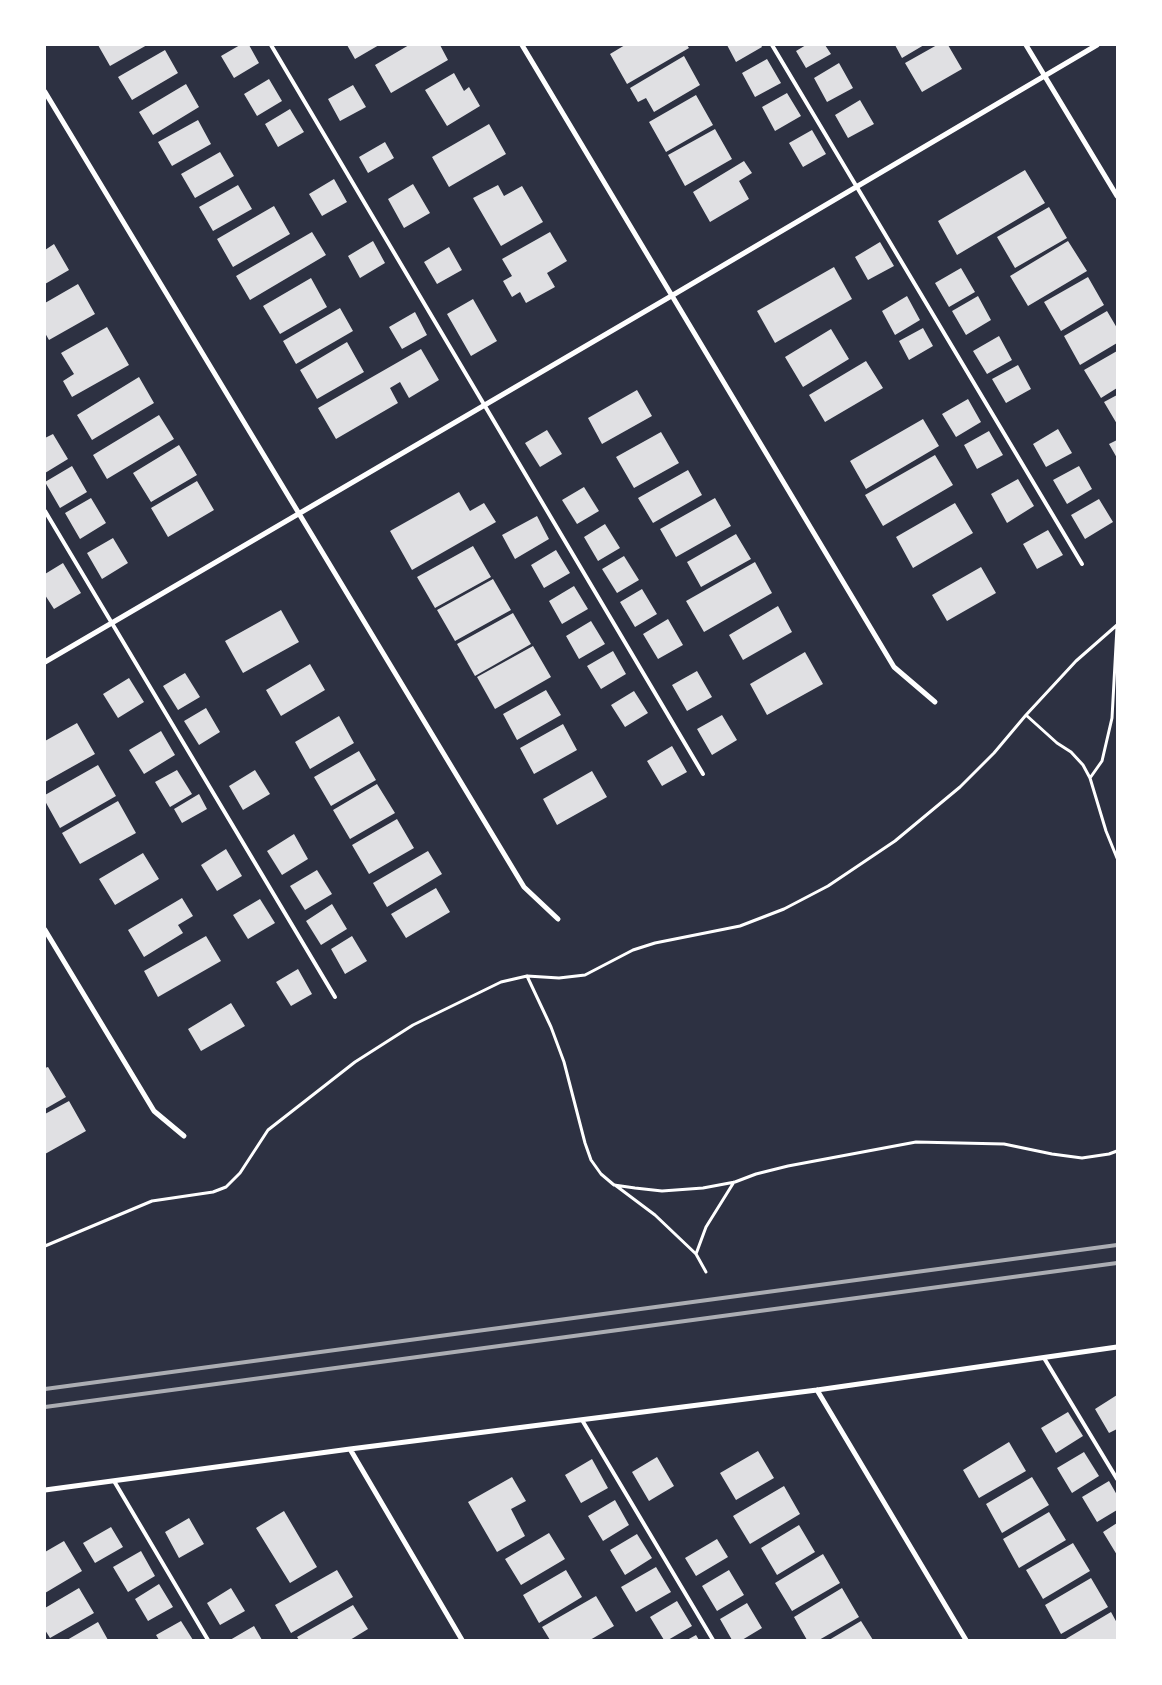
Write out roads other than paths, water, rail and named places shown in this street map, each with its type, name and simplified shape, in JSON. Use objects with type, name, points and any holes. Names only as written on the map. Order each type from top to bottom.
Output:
[{"type":"street","points":[[522,45],[894,667],[935,702]]},
{"type":"street","points":[[1026,45],[1117,196]]},
{"type":"street","points":[[45,662],[673,296],[1097,45]]},
{"type":"street","points":[[45,92],[524,887],[558,919]]},
{"type":"street","points":[[45,930],[154,1111],[184,1136]]},
{"type":"street","points":[[45,1490],[817,1390],[1117,1347]]},
{"type":"street","points":[[817,1390],[966,1640]]},
{"type":"street","points":[[350,1449],[462,1640]]},
{"type":"lane","points":[[271,45],[703,774]]},
{"type":"lane","points":[[772,45],[1082,564]]},
{"type":"lane","points":[[45,511],[335,998]]},
{"type":"lane","points":[[1044,1358],[1117,1479]]},
{"type":"lane","points":[[582,1420],[713,1640]]},
{"type":"lane","points":[[114,1481],[208,1640]]},
{"type":"railway","points":[[45,1389],[1117,1245]]},
{"type":"railway","points":[[45,1407],[1117,1263]]}]
